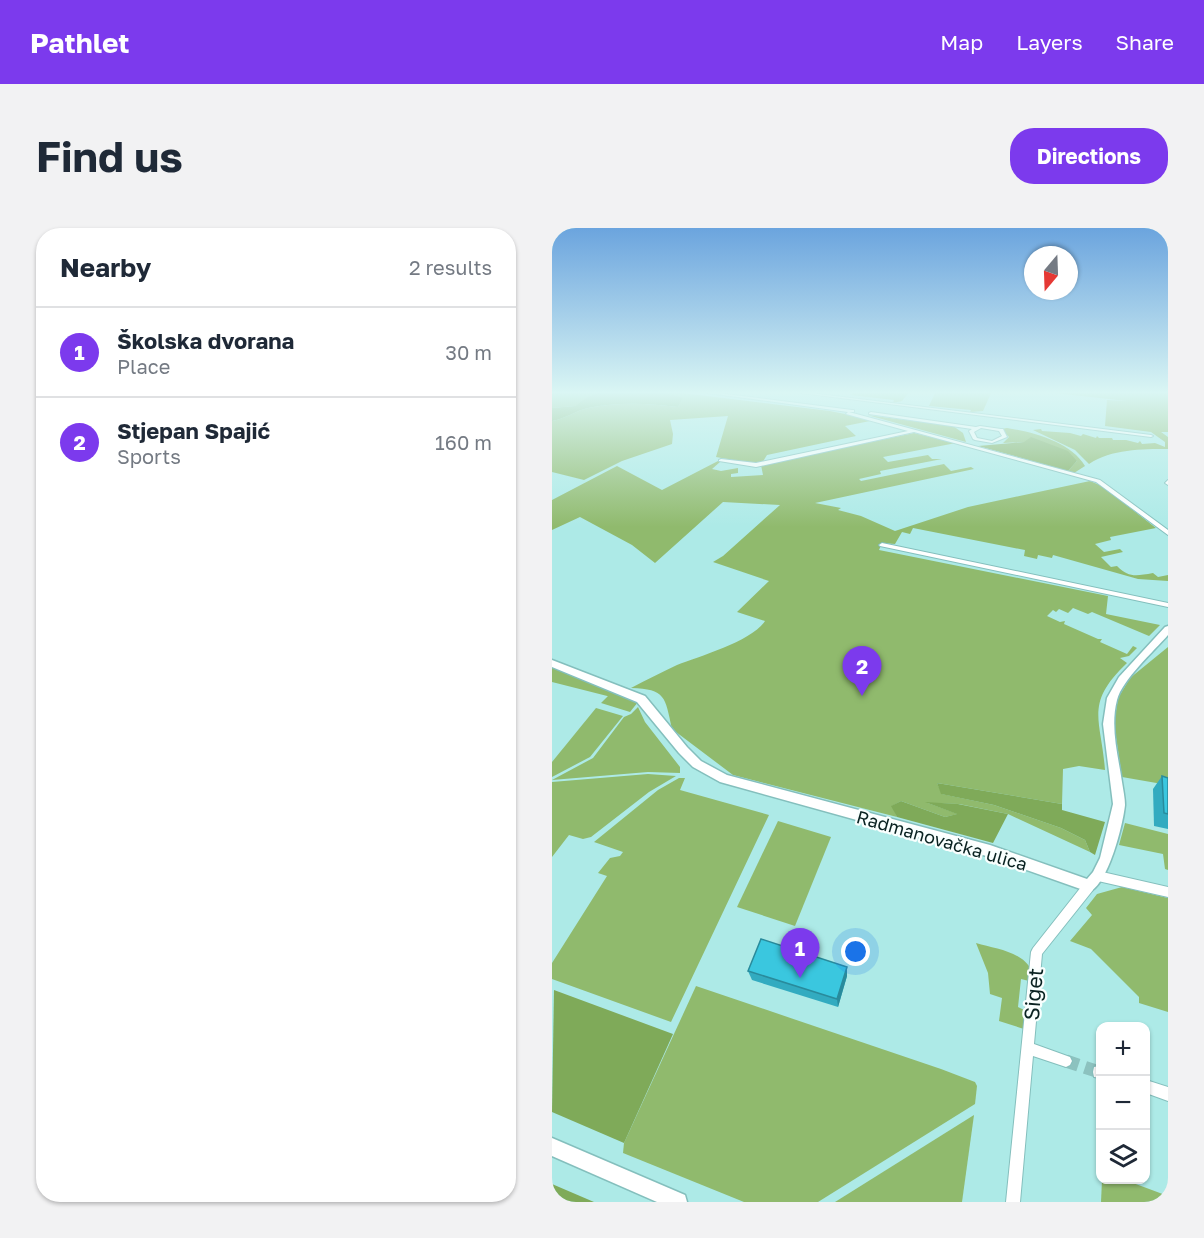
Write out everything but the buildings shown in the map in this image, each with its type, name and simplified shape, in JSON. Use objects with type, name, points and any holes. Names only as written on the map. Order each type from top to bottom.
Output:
[{"type":"street","points":[[721,460],[756,465],[892,436]]},
{"type":"street","points":[[938,436],[1098,481],[1168,533]]},
{"type":"street","points":[[974,436],[975,439],[992,442],[1005,436]]},
{"type":"street","points":[[882,545],[1168,605]]},
{"type":"street","points":[[1168,630],[1123,679],[1112,698],[1108,724],[1119,804],[1106,858],[1094,881],[1168,891]]},
{"type":"street","name":"Radmanovačka ulica","points":[[552,663],[641,699],[697,764],[723,779],[1094,881]]},
{"type":"street","name":"Siget","points":[[1013,1202],[1036,957],[1044,943],[1094,881]]},
{"type":"street","points":[[1029,1048],[1066,1061]]},
{"type":"street","points":[[1150,1088],[1168,1094]]},
{"type":"street","points":[[552,1147],[678,1202]]},
{"type":"green space","points":[[552,436],[673,436],[672,444],[622,461],[584,480],[552,472]]},
{"type":"green space","points":[[722,436],[854,436],[767,455],[762,463],[756,464],[716,457]]},
{"type":"green space","points":[[897,436],[929,436],[956,443],[883,457],[888,462],[928,455],[932,459],[942,459],[880,471],[881,474],[859,479],[861,481],[944,464],[951,471],[971,467],[974,469],[815,503],[841,508],[838,510],[861,516],[895,531],[968,507],[1090,481],[1102,486],[1156,528],[1110,537],[1111,540],[1095,544],[1104,552],[1120,549],[1123,552],[1101,557],[1111,567],[1117,566],[1125,573],[1133,575],[1153,573],[1158,577],[1168,575],[1168,581],[1138,579],[1053,555],[1052,558],[1038,555],[1037,559],[1024,556],[1025,550],[913,528],[910,534],[902,532],[895,544],[882,543],[879,550],[1108,596],[1106,614],[1160,625],[1149,636],[1092,612],[1088,614],[1073,608],[1068,613],[1059,609],[1056,612],[1053,610],[1047,616],[1060,622],[1065,621],[1064,624],[1102,639],[1100,642],[1127,654],[1133,646],[1137,648],[1129,656],[1120,658],[1127,663],[1114,677],[1100,701],[1098,712],[1105,770],[1079,766],[1063,769],[1062,804],[937,783],[942,794],[994,805],[1061,828],[1085,840],[1090,852],[1008,814],[959,804],[928,803],[958,814],[945,817],[901,801],[892,806],[897,817],[733,775],[672,729],[668,709],[658,693],[631,688],[677,665],[738,641],[765,621],[737,612],[769,581],[713,562],[723,556],[780,505],[723,502],[655,563],[632,545],[580,517],[552,530],[552,500],[617,466],[662,490],[718,461],[720,462],[712,469],[721,471],[738,468],[738,473],[731,474],[731,477],[763,475],[761,465]]},
{"type":"green space","points":[[946,436],[964,436],[966,442]]},
{"type":"green space","points":[[1042,436],[1071,450],[1085,466],[1074,473],[1068,471],[1077,461],[1024,442],[1003,443],[1009,437]]},
{"type":"green space","points":[[1047,436],[1097,436],[1138,443],[1140,441],[1142,444],[1155,443],[1165,447],[1165,442],[1157,436],[1168,437],[1168,449],[1117,453],[1089,464],[1075,450]]},
{"type":"green space","points":[[1031,437],[1068,451],[1077,461],[1068,471],[978,446],[1024,442]]},
{"type":"green space","points":[[1168,647],[1168,785],[1122,777],[1114,724],[1118,698],[1130,678]]},
{"type":"green space","points":[[552,666],[638,702],[630,712],[601,703],[608,696],[552,682]]},
{"type":"green space","points":[[638,707],[645,722],[680,767],[680,773],[648,772],[552,780],[593,758],[624,717]]},
{"type":"green space","points":[[596,708],[623,716],[590,757],[552,777],[552,762]]},
{"type":"green space","points":[[648,774],[676,776],[649,792],[591,837],[583,839],[569,835],[552,857],[552,782]]},
{"type":"green space","points":[[679,778],[685,778],[680,790],[769,815],[671,1022],[552,979],[552,963],[607,876],[598,873],[610,858],[620,856],[623,852],[594,842],[658,790]]},
{"type":"green space","points":[[937,783],[1062,804],[1062,810],[1105,822],[1095,855],[1090,852],[1085,840],[1061,828],[994,805],[941,794]]},
{"type":"green space","points":[[901,801],[945,817],[957,814],[925,802],[958,804],[1008,814],[993,843],[897,817],[891,806]]},
{"type":"green space","points":[[778,821],[831,837],[795,926],[737,907]]},
{"type":"green space","points":[[1125,823],[1168,834],[1168,870],[1165,869],[1163,854],[1119,845]]},
{"type":"green space","points":[[1122,887],[1168,898],[1168,1012],[1139,1003],[1139,997],[1091,949],[1070,941],[1092,915],[1086,908],[1097,894]]},
{"type":"green space","points":[[976,943],[1015,955],[1028,964],[1032,971],[1029,981],[1021,979],[1018,1007],[1026,1011],[1027,1030],[999,1021],[1002,998],[990,994],[988,973]]},
{"type":"green space","points":[[696,986],[975,1082],[977,1086],[975,1104],[818,1202],[744,1202],[623,1153],[624,1143]]},
{"type":"green space","points":[[554,990],[673,1034],[624,1143],[552,1112]]},
{"type":"green space","points":[[974,1115],[962,1202],[835,1202]]},
{"type":"green space","points":[[552,1184],[594,1202],[552,1202]]},
{"type":"green space","points":[[1102,1184],[1136,1184],[1168,1196],[1168,1202],[1101,1202]]},
{"type":"tunnel","points":[[1066,1061],[1096,1071]]},
{"type":"place","name":"Stjepan Spajić","points":[[862,696]]},
{"type":"place","name":"Školska dvorana","points":[[800,978]]}]
